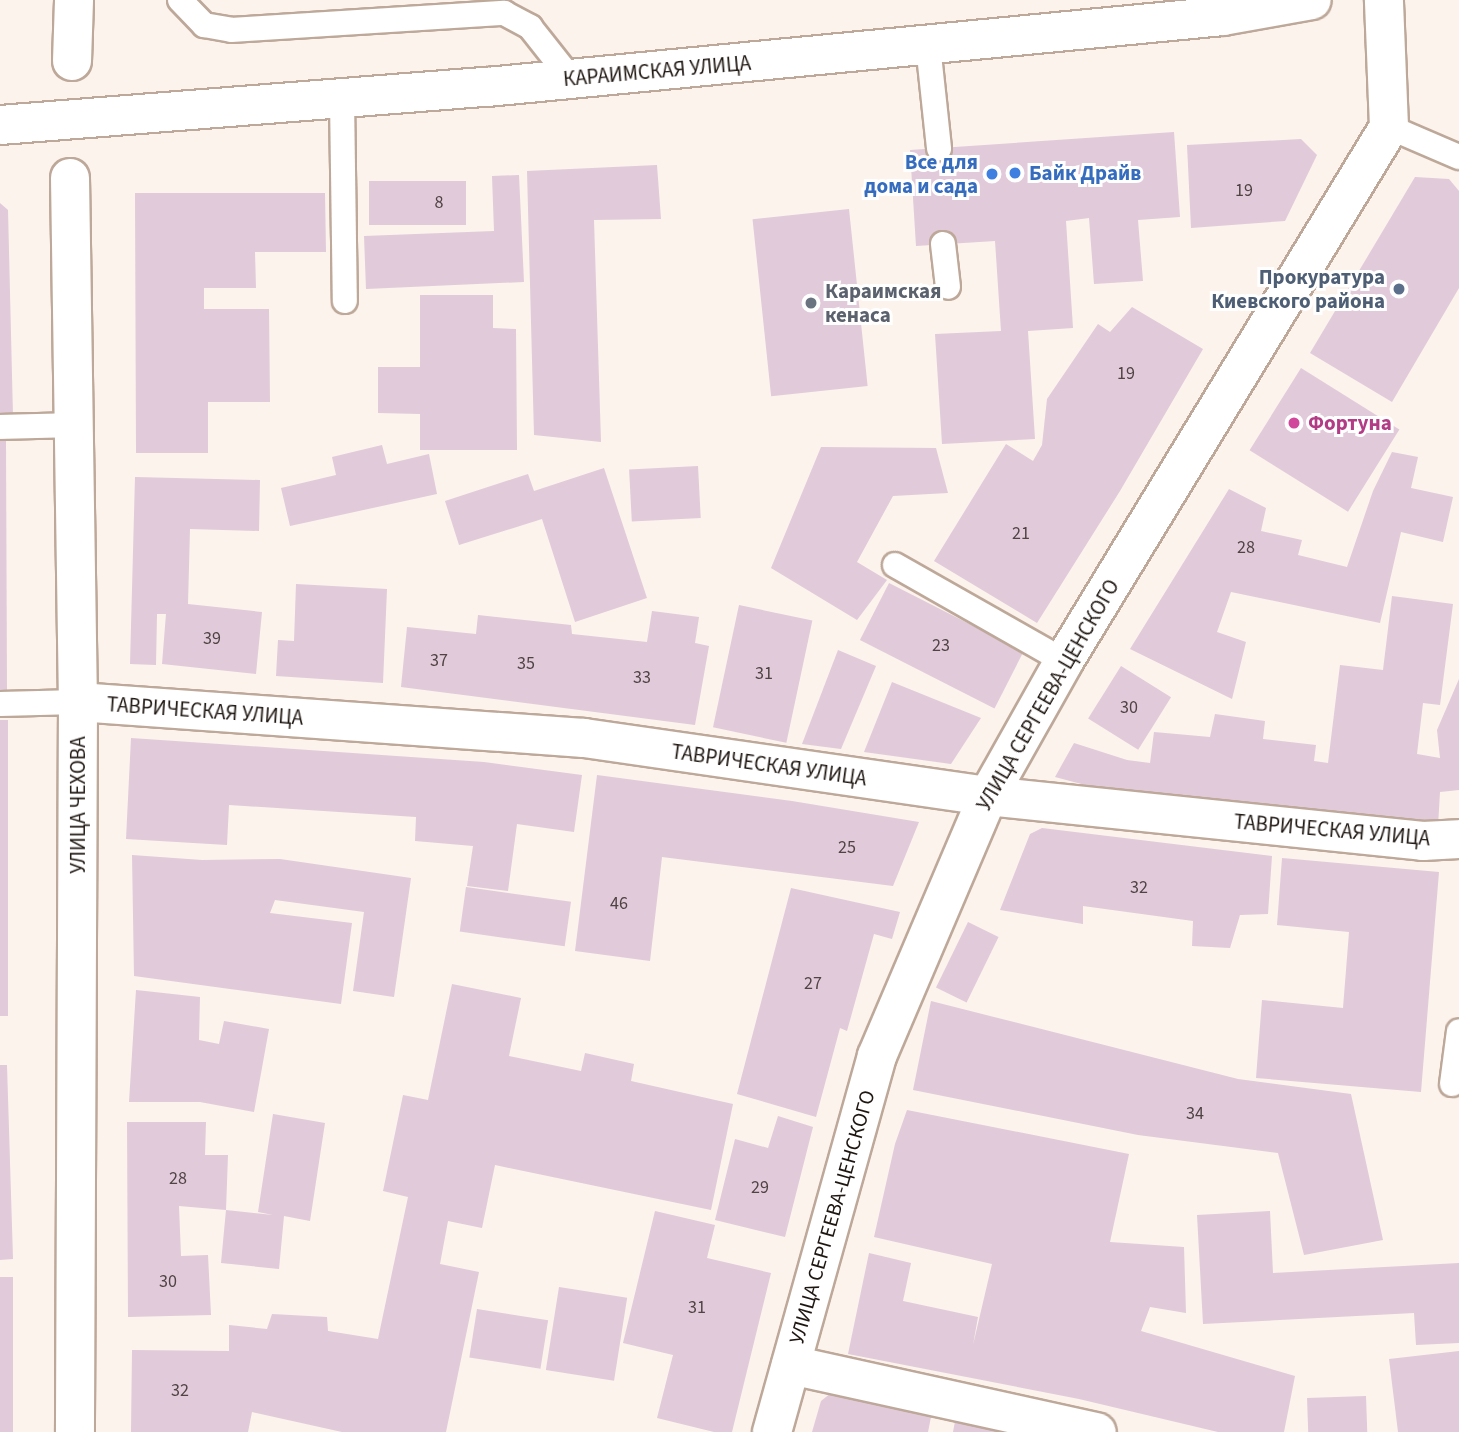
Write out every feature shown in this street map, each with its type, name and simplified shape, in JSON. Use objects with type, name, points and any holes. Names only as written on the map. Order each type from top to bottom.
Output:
[{"type":"street","points":[[72,61],[74,0]]},
{"type":"street","name":"КАРАИМСКАЯ УЛИЦА","points":[[0,125],[571,79],[928,45],[1223,16],[1312,0]]},
{"type":"street","points":[[1384,0],[1389,127]]},
{"type":"street","name":"УЛИЦА СЕРГЕЕВА-ЦЕНСКОГО","points":[[772,1432],[877,1056],[988,796],[1064,661],[1389,127]]},
{"type":"street","name":"УЛИЦА ЧЕХОВА","points":[[70,178],[78,702],[75,1432]]},
{"type":"street","name":"ТАВРИЧЕСКАЯ УЛИЦА","points":[[78,702],[584,738],[988,796],[1423,841],[1459,839]]},
{"type":"street","points":[[791,1365],[1097,1432]]},
{"type":"lane","points":[[180,0],[204,24],[231,30],[504,13],[530,27],[571,79]]},
{"type":"lane","points":[[928,45],[939,148]]},
{"type":"lane","points":[[342,98],[345,301]]},
{"type":"lane","points":[[1389,127],[1459,157]]},
{"type":"lane","points":[[943,244],[948,287]]},
{"type":"lane","points":[[0,427],[74,425]]},
{"type":"lane","points":[[895,565],[1064,661]]},
{"type":"lane","points":[[0,704],[78,702]]},
{"type":"lane","points":[[1452,1084],[1459,1031]]},
{"type":"building","points":[[1174,132],[1180,217],[1138,220],[1143,281],[1094,284],[1089,218],[1066,221],[1073,328],[1028,331],[1035,439],[942,444],[935,334],[1001,331],[995,241],[916,246],[910,150]]},
{"type":"building","points":[[1301,139],[1317,155],[1285,221],[1191,228],[1187,145]]},
{"type":"building","points":[[657,165],[661,219],[594,220],[601,442],[534,435],[527,171]]},
{"type":"building","points":[[519,175],[524,282],[366,289],[364,236],[494,231],[492,176]]},
{"type":"building","points":[[1415,177],[1449,179],[1459,191],[1459,288],[1392,402],[1310,353]]},
{"type":"building","points":[[369,181],[466,181],[466,225],[369,225]]},
{"type":"building","points":[[135,193],[325,193],[326,252],[255,252],[256,288],[204,288],[204,309],[269,309],[270,402],[208,402],[208,453],[136,453]]},
{"type":"building","points":[[0,203],[8,210],[13,416],[0,416]]},
{"type":"building","name":"Караимская кенаса","points":[[849,209],[868,386],[771,396],[753,219]]},
{"type":"building","points":[[420,295],[493,295],[493,328],[516,329],[517,450],[420,450],[420,414],[378,413],[378,367],[420,367]]},
{"type":"building","points":[[1132,307],[1203,349],[1120,491],[1037,623],[934,561],[1006,444],[1033,461],[1042,445],[1047,399],[1098,324],[1110,332]]},
{"type":"building","points":[[1301,368],[1399,429],[1348,512],[1250,450]]},
{"type":"building","points":[[0,441],[6,441],[7,692],[0,692]]},
{"type":"building","points":[[382,445],[387,464],[429,454],[437,494],[290,526],[281,488],[336,475],[332,457]]},
{"type":"building","points":[[821,447],[936,448],[948,493],[893,496],[857,562],[887,580],[857,620],[771,568]]},
{"type":"building","points":[[1392,452],[1418,457],[1411,488],[1453,497],[1443,542],[1401,532],[1380,623],[1231,592],[1217,632],[1246,642],[1232,699],[1130,649],[1229,489],[1266,508],[1261,531],[1302,540],[1298,555],[1347,567],[1373,491]]},
{"type":"building","points":[[698,466],[701,518],[632,522],[629,470]]},
{"type":"building","points":[[604,468],[647,598],[575,622],[542,519],[459,545],[445,501],[528,474],[534,491]]},
{"type":"building","points":[[135,477],[260,480],[259,531],[190,529],[188,604],[262,612],[256,674],[162,664],[166,614],[157,614],[156,665],[130,664]]},
{"type":"building","points":[[889,583],[1024,652],[994,709],[860,640]]},
{"type":"building","points":[[296,584],[387,589],[383,683],[276,676],[278,640],[294,641]]},
{"type":"building","points":[[1392,596],[1453,604],[1440,705],[1423,703],[1417,754],[1440,758],[1437,730],[1459,679],[1459,790],[1440,792],[1438,826],[1123,795],[1055,777],[1074,743],[1127,760],[1150,763],[1154,732],[1210,737],[1215,714],[1265,721],[1263,739],[1316,745],[1314,761],[1328,763],[1340,665],[1383,670]]},
{"type":"building","points":[[739,605],[812,621],[786,743],[713,727]]},
{"type":"building","points":[[652,611],[699,617],[695,643],[709,646],[695,725],[401,687],[407,627],[476,634],[478,615],[571,625],[572,634],[647,642]]},
{"type":"building","points":[[838,650],[876,666],[841,749],[802,744]]},
{"type":"building","points":[[1121,666],[1171,697],[1138,750],[1088,719]]},
{"type":"building","points":[[892,682],[981,718],[951,764],[864,752]]},
{"type":"building","points":[[0,720],[8,720],[8,1016],[0,1016]]},
{"type":"building","points":[[131,738],[484,762],[582,775],[574,832],[517,824],[508,891],[467,886],[473,846],[415,841],[416,817],[229,805],[227,845],[126,839]]},
{"type":"building","points":[[597,775],[792,801],[919,822],[893,886],[662,857],[650,961],[575,951]]},
{"type":"building","points":[[1042,828],[1272,856],[1268,914],[1240,915],[1230,948],[1192,946],[1193,921],[1083,906],[1083,924],[1000,910],[1030,834]]},
{"type":"building","points":[[132,855],[202,860],[280,859],[411,878],[394,997],[353,991],[364,912],[275,900],[270,913],[352,923],[341,1004],[134,976]]},
{"type":"building","points":[[1282,858],[1439,872],[1421,1092],[1256,1078],[1262,1000],[1343,1008],[1349,932],[1277,925]]},
{"type":"building","points":[[466,887],[571,902],[565,946],[460,932]]},
{"type":"building","points":[[791,888],[900,912],[892,939],[874,934],[847,1031],[840,1028],[816,1117],[737,1094]]},
{"type":"building","points":[[968,922],[999,937],[967,1003],[936,988]]},
{"type":"building","points":[[452,984],[521,998],[509,1056],[581,1071],[585,1053],[634,1064],[631,1081],[733,1104],[711,1210],[495,1165],[482,1228],[448,1221],[440,1264],[479,1272],[446,1432],[342,1432],[252,1412],[248,1432],[131,1432],[132,1350],[229,1351],[229,1325],[267,1329],[272,1314],[327,1317],[328,1331],[378,1339],[408,1197],[383,1191],[403,1095],[428,1100]]},
{"type":"building","points":[[136,990],[200,997],[199,1040],[219,1044],[224,1021],[269,1029],[254,1112],[200,1102],[129,1102]]},
{"type":"building","points":[[931,1001],[1238,1079],[1351,1094],[1383,1240],[1304,1255],[1278,1153],[1138,1135],[913,1090]]},
{"type":"building","points":[[0,1065],[7,1065],[13,1259],[0,1260]]},
{"type":"building","points":[[907,1110],[1129,1154],[1110,1242],[1184,1247],[1186,1313],[1150,1307],[1141,1331],[1295,1376],[1284,1432],[1218,1432],[1079,1399],[848,1354],[869,1253],[911,1263],[903,1301],[978,1317],[973,1345],[992,1264],[874,1237],[895,1144]]},
{"type":"building","points":[[273,1114],[325,1123],[310,1221],[284,1216],[279,1269],[221,1263],[226,1210],[273,1215],[258,1212]]},
{"type":"building","points":[[778,1116],[813,1127],[785,1237],[715,1220],[735,1139],[768,1148]]},
{"type":"building","points":[[127,1122],[206,1122],[205,1155],[228,1155],[226,1210],[179,1206],[181,1256],[208,1255],[211,1315],[128,1317]]},
{"type":"building","points":[[655,1211],[715,1225],[707,1258],[771,1273],[732,1432],[714,1432],[657,1418],[673,1355],[623,1343]]},
{"type":"building","points":[[1270,1211],[1273,1273],[1459,1263],[1459,1343],[1416,1345],[1414,1313],[1203,1324],[1197,1215]]},
{"type":"building","points":[[0,1277],[13,1277],[13,1432],[0,1432]]},
{"type":"building","points":[[559,1287],[627,1298],[614,1381],[546,1370]]},
{"type":"building","points":[[477,1309],[548,1320],[540,1369],[469,1357]]},
{"type":"building","points":[[1459,1351],[1459,1432],[1398,1432],[1389,1359]]},
{"type":"building","points":[[831,1393],[932,1412],[928,1432],[812,1432],[821,1401]]},
{"type":"building","points":[[1366,1396],[1367,1432],[1308,1432],[1307,1398]]},
{"type":"building","points":[[956,1416],[1033,1432],[953,1432]]},
{"type":"place","name":"Байк Драйв","points":[[1015,173]]},
{"type":"place","name":"Все для дома и сада","points":[[992,174]]},
{"type":"place","name":"Прокуратура Киевского района","points":[[1399,289]]},
{"type":"place","name":"Караимская кенаса","points":[[811,303]]},
{"type":"place","name":"Фортуна","points":[[1294,423]]}]
